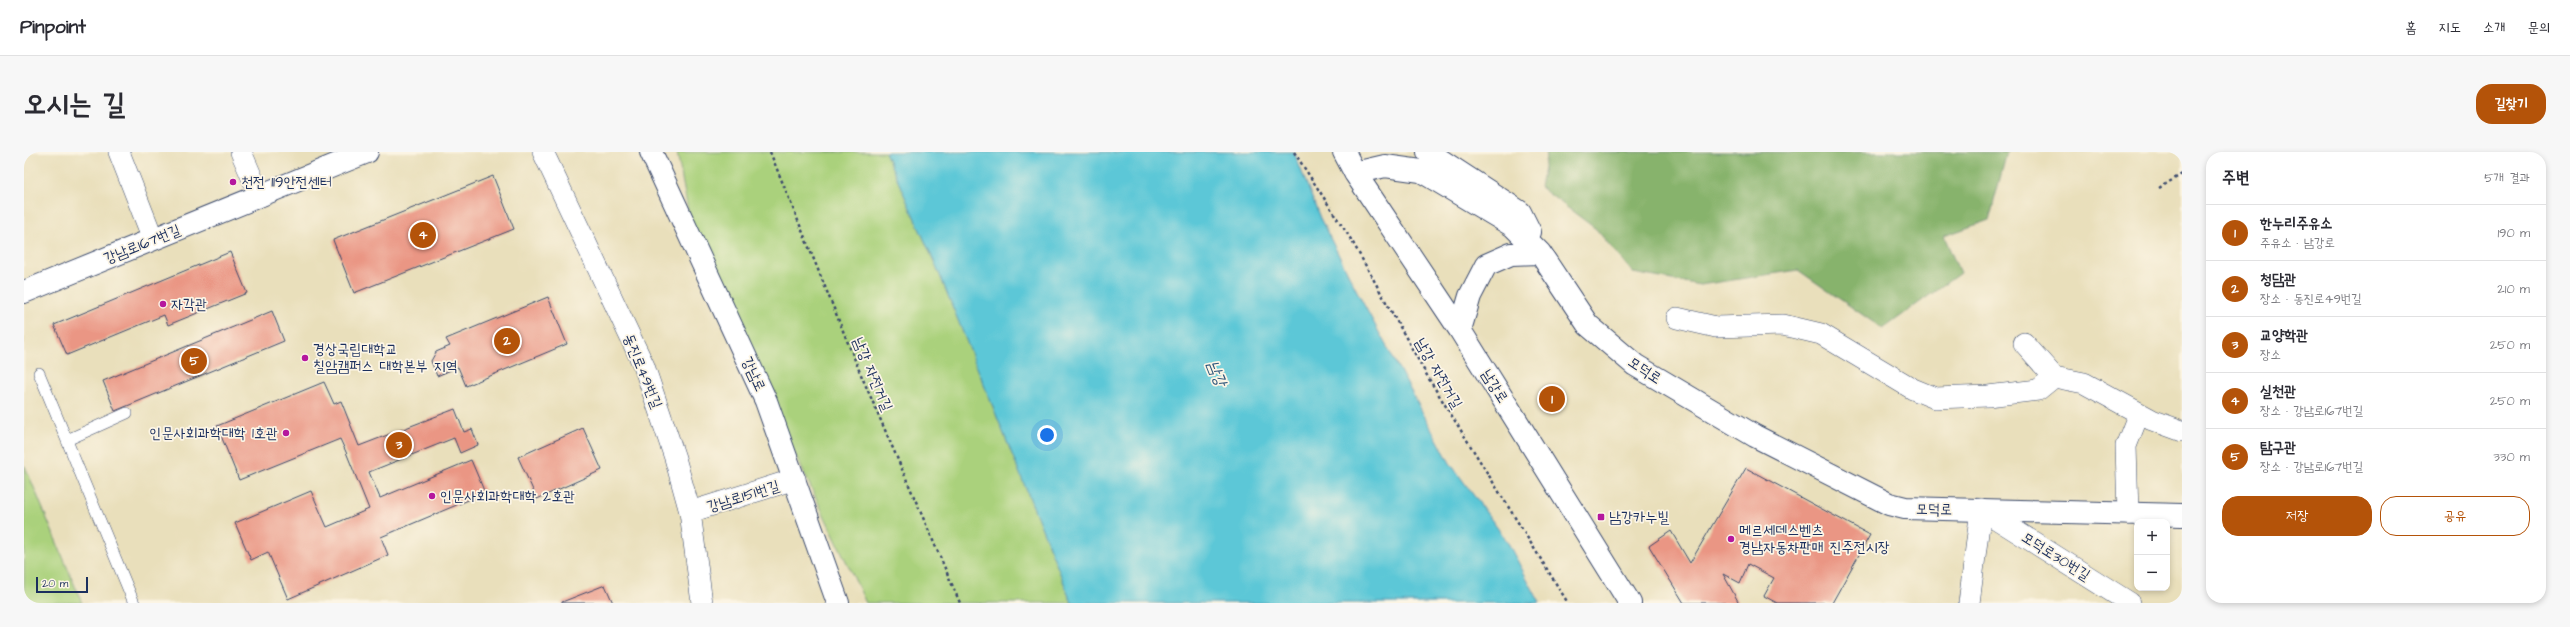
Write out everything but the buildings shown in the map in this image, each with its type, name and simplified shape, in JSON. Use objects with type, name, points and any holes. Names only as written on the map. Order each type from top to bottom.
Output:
[{"type":"street","points":[[119,152],[153,239]]},
{"type":"street","points":[[241,152],[260,196]]},
{"type":"street","name":"동진로49번길","points":[[543,152],[644,366],[675,458],[690,512],[702,603]]},
{"type":"street","name":"강남로","points":[[651,152],[766,401],[838,603]]},
{"type":"street","name":"남강로","points":[[1334,152],[1355,173]]},
{"type":"street","name":"남강로","points":[[1344,152],[1355,173],[1460,330],[1630,603]]},
{"type":"street","points":[[1428,152],[1520,212],[1540,253],[1511,254],[1486,265],[1470,296],[1460,330]]},
{"type":"street","name":"강남로167번길","points":[[24,292],[362,153]]},
{"type":"street","name":"모덕로","points":[[1355,173],[1386,166],[1421,171],[1513,226],[1540,253],[1588,325],[1634,365],[1755,436],[1889,504],[1905,508],[2182,515]]},
{"type":"street","points":[[1677,318],[1716,327],[1783,326],[1821,334],[1913,389],[1935,398],[1988,396],[2038,390],[2054,377]]},
{"type":"street","points":[[2024,343],[2054,377],[2084,383],[2139,413],[2182,431]]},
{"type":"street","points":[[2128,514],[2126,446],[2139,413]]},
{"type":"street","name":"강남로151번길","points":[[690,512],[795,480]]},
{"type":"street","points":[[1969,603],[1981,509]]},
{"type":"street","name":"모덕로30번길","points":[[1981,509],[2130,603]]},
{"type":"street","points":[[1617,580],[1624,603]]},
{"type":"street","points":[[1617,580],[1636,603]]},
{"type":"lane","points":[[39,373],[134,603]]},
{"type":"lane","points":[[66,440],[128,413]]},
{"type":"path","name":"남강 자전거길","points":[[770,152],[859,370],[960,603]]},
{"type":"path","name":"남강 자전거길","points":[[1294,152],[1352,241],[1429,379],[1568,603]]},
{"type":"path","points":[[2159,188],[2182,174]]},
{"type":"green space","points":[[677,152],[885,152],[937,268],[1072,603],[866,603],[694,242]]},
{"type":"green space","points":[[1547,152],[2007,152],[1989,220],[1944,236],[1960,273],[1883,329],[1798,270],[1700,285],[1633,273],[1596,229],[1540,187]]},
{"type":"green space","points":[[25,466],[82,603],[24,603]]},
{"type":"water","name":"남강","points":[[885,152],[1294,152],[1320,218],[1362,301],[1450,463],[1507,541],[1540,603],[1072,603],[937,268]]},
{"type":"place","name":"천전 119안전센터","points":[[233,182]]},
{"type":"place","name":"실천관","points":[[423,235]]},
{"type":"place","name":"자각관","points":[[163,304]]},
{"type":"place","name":"청담관","points":[[507,341]]},
{"type":"place","name":"경상국립대학교 칠암캠퍼스 대학본부 지역","points":[[305,358]]},
{"type":"place","name":"탐구관","points":[[194,361]]},
{"type":"place","name":"한누리주유소","points":[[1552,399]]},
{"type":"place","name":"인문사회과학대학 1호관","points":[[286,433]]},
{"type":"place","name":"교양학관","points":[[399,445]]},
{"type":"place","name":"인문사회과학대학 2호관","points":[[432,496]]},
{"type":"place","name":"남강카누빌","points":[[1601,517]]},
{"type":"place","name":"메르세데스벤츠 경남자동차판매 진주전시장","points":[[1731,539]]}]
